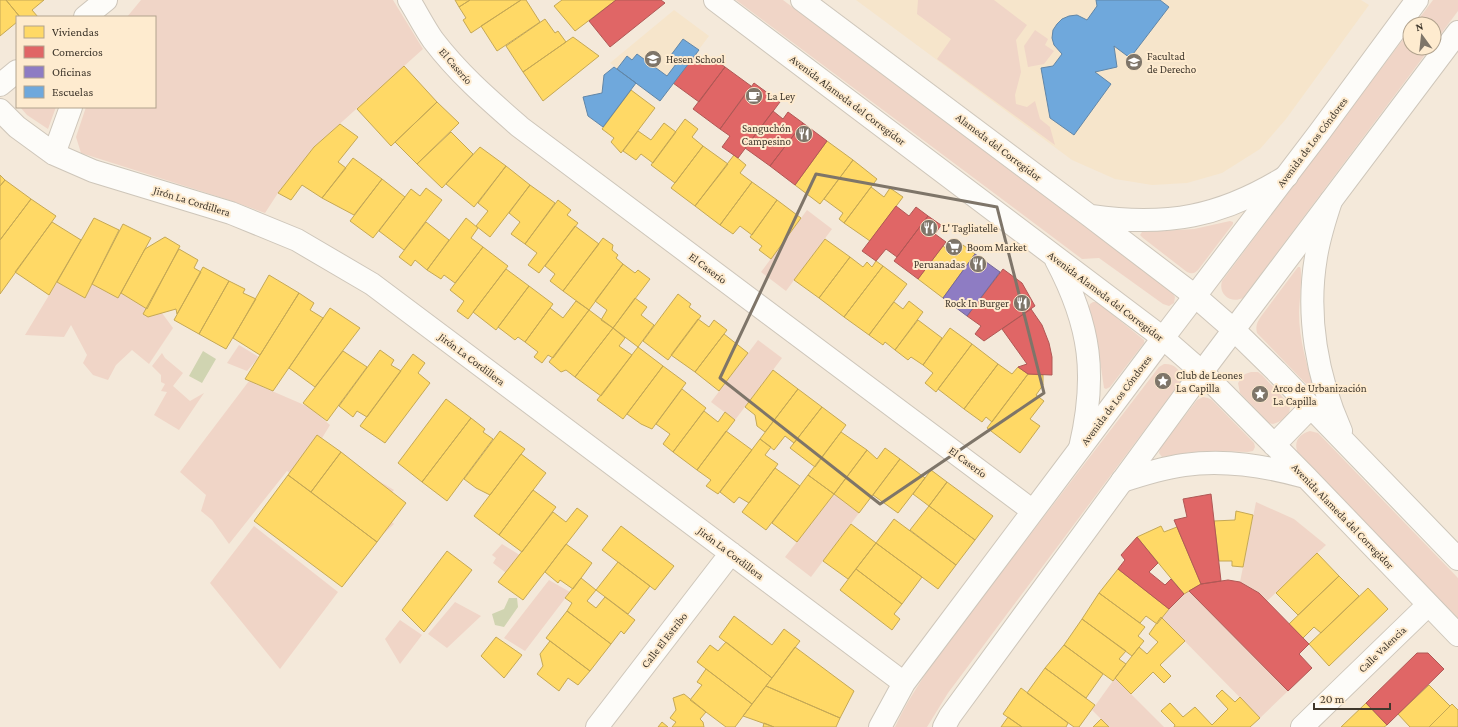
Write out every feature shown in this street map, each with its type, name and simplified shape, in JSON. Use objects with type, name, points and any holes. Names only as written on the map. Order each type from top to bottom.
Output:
[{"type":"street","points":[[86,16],[106,0]]},
{"type":"street","points":[[112,16],[121,0]]},
{"type":"street","name":"El Caserío","points":[[409,0],[432,38],[455,67],[480,93],[520,127],[1033,511]]},
{"type":"street","name":"Avenida Alameda del Corregidor","points":[[715,0],[1163,338],[1202,372],[1306,477],[1458,635]]},
{"type":"street","name":"Alameda del Corregidor","points":[[802,0],[1196,296]]},
{"type":"street","name":"Avenida de Los Cóndores","points":[[880,727],[904,684],[1286,176],[1414,1]]},
{"type":"street","points":[[944,727],[950,716],[1122,480],[1458,32]]},
{"type":"street","points":[[0,85],[16,72]]},
{"type":"street","points":[[54,154],[71,108]]},
{"type":"street","name":"Jirón La Cordillera","points":[[0,110],[17,127],[54,154],[93,170],[231,213],[297,240],[372,284],[904,684]]},
{"type":"street","points":[[1090,216],[1117,220],[1145,221],[1197,216],[1244,200],[1266,189],[1286,176]]},
{"type":"street","points":[[1330,201],[1316,258],[1313,288],[1313,318],[1316,348],[1322,380],[1332,411],[1345,441]]},
{"type":"street","points":[[1055,257],[1079,310],[1086,337],[1089,365],[1089,393],[1086,421],[1080,448]]},
{"type":"street","points":[[1196,296],[1234,330],[1345,441],[1458,559]]},
{"type":"street","points":[[1274,445],[1311,407]]},
{"type":"street","points":[[1122,480],[1153,471],[1179,466],[1218,462],[1248,464],[1278,469],[1306,477]]},
{"type":"street","name":"Calle El Estribo","points":[[597,727],[731,553]]},
{"type":"street","name":"Calle Valencia","points":[[1302,727],[1428,605]]},
{"type":"highlighted area","points":[[816,174],[997,207],[1044,393],[880,504],[720,378]]},
{"type":"shaded area","points":[[141,0],[393,0],[423,49],[314,147],[278,193],[265,213],[81,153],[76,137],[86,108],[156,108],[156,16],[128,16]]},
{"type":"shaded area","points":[[736,0],[783,0],[1172,292],[1175,297],[1174,303],[1169,306],[1163,304],[1099,258],[1082,259]]},
{"type":"shaded area","name":"Facultad de Derecho","points":[[856,0],[1361,0],[1369,5],[1286,119],[1260,149],[1222,173],[1187,183],[1152,185],[1115,179],[1072,160]]},
{"type":"shaded area","points":[[918,0],[994,0],[1027,25],[1016,40],[1021,72],[1015,95],[1016,104],[1027,107],[1035,101],[1040,119],[1050,127],[1055,145],[937,59],[951,39],[917,14]]},
{"type":"shaded area","points":[[1433,0],[1458,0],[1458,11],[1442,32],[1442,16],[1421,16]]},
{"type":"shaded area","name":"Hesen School","points":[[674,10],[709,36],[660,101],[610,63]]},
{"type":"shaded area","points":[[1035,30],[1048,39],[1045,45],[1054,51],[1044,64],[1028,67],[1024,46]]},
{"type":"shaded area","points":[[1402,41],[1402,56],[1424,56],[1243,298],[1234,300],[1226,297],[1223,294],[1221,286],[1222,281]]},
{"type":"shaded area","points":[[21,108],[56,108],[48,129],[27,115]]},
{"type":"shaded area","points":[[807,210],[832,229],[786,291],[761,272]]},
{"type":"shaded area","points":[[1230,221],[1233,222],[1233,224],[1198,270],[1193,273],[1187,272],[1140,235],[1142,232],[1194,229]]},
{"type":"shaded area","points":[[1298,267],[1300,267],[1301,270],[1299,313],[1300,332],[1314,389],[1312,390],[1257,333],[1256,330],[1257,323],[1261,317]]},
{"type":"shaded area","points":[[57,282],[85,298],[92,284],[118,298],[121,293],[147,309],[144,314],[162,313],[173,328],[149,364],[132,350],[116,365],[108,380],[93,375],[83,363],[87,355],[71,325],[64,337],[25,335]]},
{"type":"shaded area","points":[[1093,302],[1097,302],[1144,340],[1144,343],[1110,387],[1106,389],[1104,388],[1098,347],[1089,307]]},
{"type":"shaded area","points":[[758,340],[782,358],[735,420],[711,402]]},
{"type":"shaded area","points":[[239,345],[259,357],[247,371],[227,363]]},
{"type":"shaded area","points":[[203,351],[216,359],[202,383],[189,376]]},
{"type":"shaded area","points":[[162,353],[165,358],[183,373],[173,386],[190,401],[204,393],[179,430],[154,415],[167,392],[161,391],[165,384],[161,382],[161,375],[152,366]]},
{"type":"shaded area","points":[[1164,364],[1172,365],[1178,370],[1180,373],[1179,384],[948,693],[927,727],[895,727],[916,689],[956,631],[1159,367]]},
{"type":"shaded area","points":[[1258,372],[1262,375],[1289,404],[1290,408],[1286,417],[1273,424],[1269,423],[1240,393],[1238,383],[1245,374]]},
{"type":"shaded area","points":[[249,381],[309,407],[330,425],[316,448],[359,469],[394,490],[379,508],[394,524],[379,538],[287,471],[229,544],[212,520],[201,511],[206,495],[180,472]]},
{"type":"shaded area","points":[[1203,397],[1212,400],[1254,443],[1255,447],[1253,451],[1192,452],[1162,457],[1159,453],[1160,448],[1197,400]]},
{"type":"shaded area","points":[[1310,431],[1318,433],[1458,578],[1458,618],[1298,453],[1296,445],[1298,439],[1306,432]]},
{"type":"shaded area","points":[[834,494],[859,513],[811,577],[785,557]]},
{"type":"shaded area","points":[[1256,502],[1294,519],[1326,545],[1267,601],[1259,593],[1240,582]]},
{"type":"shaded area","points":[[254,526],[338,592],[280,669],[210,583]]},
{"type":"shaded area","points":[[502,544],[523,557],[510,576],[493,563],[496,558],[492,555]]},
{"type":"shaded area","points":[[549,580],[570,592],[525,651],[504,638]]},
{"type":"shaded area","points":[[1189,591],[1288,691],[1260,718],[1161,617],[1184,594]]},
{"type":"shaded area","points":[[509,598],[517,598],[518,607],[504,627],[495,625],[492,614],[504,609]]},
{"type":"shaded area","points":[[455,602],[481,616],[447,648],[428,634]]},
{"type":"shaded area","points":[[400,620],[422,635],[400,664],[385,639]]},
{"type":"shaded area","points":[[1115,678],[1164,727],[1109,727],[1092,710]]},
{"type":"building: Viviendas","points":[[0,0],[6,0],[19,16],[16,16],[16,23],[0,36]]},
{"type":"building: Viviendas","points":[[6,0],[44,0],[32,10],[37,16],[19,16]]},
{"type":"building: Viviendas","points":[[455,0],[470,0],[459,7]]},
{"type":"building: Viviendas","points":[[470,0],[521,0],[471,33],[463,20],[466,18],[459,7]]},
{"type":"building: Viviendas","points":[[521,0],[526,0],[540,22],[497,51],[481,26]]},
{"type":"building: Viviendas","points":[[562,0],[616,0],[575,31],[554,6]]},
{"type":"building: Viviendas","points":[[545,19],[555,33],[558,31],[566,42],[523,72],[506,46]]},
{"type":"building: Viviendas","points":[[573,37],[599,56],[543,101],[523,72]]},
{"type":"building: Viviendas","points":[[404,66],[437,102],[391,146],[357,109]]},
{"type":"building: Viviendas","points":[[631,90],[655,108],[621,153],[611,142],[614,138],[602,129]]},
{"type":"building: Viviendas","points":[[437,102],[459,123],[417,164],[395,142]]},
{"type":"building: Viviendas","points":[[685,119],[698,129],[692,137],[703,146],[675,183],[651,165]]},
{"type":"building: Viviendas","points":[[664,123],[676,132],[653,163],[641,154],[636,160],[623,151],[638,131],[651,140]]},
{"type":"building: Viviendas","points":[[340,124],[358,137],[338,162],[346,168],[322,198],[302,185],[291,200],[278,193],[314,147]]},
{"type":"building: Viviendas","points":[[451,132],[473,154],[442,188],[417,164]]},
{"type":"building: Viviendas","points":[[827,141],[853,160],[820,204],[795,185]]},
{"type":"building: Viviendas","points":[[703,146],[728,164],[695,206],[671,188]]},
{"type":"building: Viviendas","points":[[480,147],[506,166],[474,207],[446,184]]},
{"type":"building: Viviendas","points":[[734,155],[746,165],[740,173],[752,182],[720,225],[695,206]]},
{"type":"building: Viviendas","points":[[353,158],[382,179],[354,215],[322,198]]},
{"type":"building: Viviendas","points":[[853,160],[877,179],[844,223],[839,219],[843,213],[824,199]]},
{"type":"building: Viviendas","points":[[506,166],[530,185],[490,237],[476,226],[488,211],[478,203]]},
{"type":"building: Viviendas","points":[[0,175],[5,180],[0,186]]},
{"type":"building: Viviendas","points":[[382,179],[405,197],[373,238],[350,221]]},
{"type":"building: Viviendas","points":[[5,180],[31,199],[0,240],[0,186]]},
{"type":"building: Viviendas","points":[[752,182],[777,200],[752,235],[740,226],[733,234],[720,225]]},
{"type":"building: Viviendas","points":[[530,185],[555,203],[525,244],[511,234],[520,222],[509,213]]},
{"type":"building: Viviendas","points":[[871,187],[884,197],[890,188],[903,197],[870,241],[844,223]]},
{"type":"building: Viviendas","points":[[426,188],[442,200],[404,250],[379,231],[411,189],[420,196]]},
{"type":"building: Viviendas","points":[[31,199],[56,216],[0,294],[0,240]]},
{"type":"building: Viviendas","points":[[558,200],[571,210],[567,215],[578,223],[539,273],[528,265],[537,253],[525,244]]},
{"type":"building: Viviendas","points":[[777,200],[801,218],[771,259],[759,250],[762,246],[750,237]]},
{"type":"building: Viviendas","points":[[94,218],[119,230],[85,298],[57,282]]},
{"type":"building: Viviendas","points":[[466,218],[478,228],[471,238],[483,247],[455,283],[444,275],[441,279],[427,270]]},
{"type":"building: Viviendas","points":[[52,222],[81,240],[49,295],[15,272]]},
{"type":"building: Viviendas","points":[[426,222],[449,240],[427,270],[415,260],[411,266],[399,257]]},
{"type":"building: Viviendas","points":[[123,224],[151,238],[118,298],[92,284]]},
{"type":"building: Viviendas","points":[[575,226],[599,244],[563,291],[550,281],[555,274],[545,266]]},
{"type":"building: Viviendas","points":[[165,237],[180,246],[147,309],[121,293],[145,249]]},
{"type":"building: Viviendas","points":[[603,238],[613,245],[612,250],[618,255],[616,258],[623,264],[589,310],[563,291]]},
{"type":"building: Viviendas","points":[[825,239],[850,257],[819,298],[794,280]]},
{"type":"building: Viviendas","points":[[963,245],[975,254],[943,298],[918,279],[943,246],[956,256]]},
{"type":"building: Viviendas","points":[[483,247],[508,266],[468,319],[457,311],[464,301],[450,290]]},
{"type":"building: Viviendas","points":[[179,249],[198,260],[194,268],[201,272],[177,314],[176,309],[148,317],[143,314]]},
{"type":"building: Viviendas","points":[[850,257],[863,267],[867,262],[872,267],[876,261],[883,266],[844,317],[819,298]]},
{"type":"building: Viviendas","points":[[623,264],[635,273],[638,270],[650,279],[613,328],[601,320],[607,310],[595,301]]},
{"type":"building: Viviendas","points":[[883,266],[907,284],[869,335],[844,317]]},
{"type":"building: Viviendas","points":[[203,267],[229,281],[199,334],[174,320]]},
{"type":"building: Viviendas","points":[[506,269],[529,286],[496,330],[473,312]]},
{"type":"building: Viviendas","points":[[269,275],[299,293],[260,355],[233,338]]},
{"type":"building: Viviendas","points":[[229,281],[245,289],[243,293],[256,299],[226,349],[199,334]]},
{"type":"building: Viviendas","points":[[529,286],[553,304],[525,342],[518,337],[515,340],[498,327]]},
{"type":"building: Viviendas","points":[[299,293],[314,303],[310,310],[323,318],[273,391],[245,379]]},
{"type":"building: Viviendas","points":[[678,294],[691,304],[689,307],[701,316],[668,360],[643,341]]},
{"type":"building: Viviendas","points":[[635,298],[647,307],[641,315],[654,325],[638,347],[613,328]]},
{"type":"building: Viviendas","points":[[576,301],[589,310],[553,358],[548,355],[542,363],[534,357],[538,352],[525,342],[550,308],[563,318]]},
{"type":"building: Viviendas","points":[[909,301],[923,312],[895,350],[885,342],[883,345],[869,335],[894,302],[903,309]]},
{"type":"building: Viviendas","points":[[330,308],[360,328],[315,387],[289,368]]},
{"type":"building: Viviendas","points":[[589,310],[613,328],[575,377],[566,370],[561,372],[549,362]]},
{"type":"building: Viviendas","points":[[698,319],[709,327],[714,320],[727,330],[695,372],[671,355]]},
{"type":"building: Viviendas","points":[[918,320],[942,338],[923,365],[911,357],[908,360],[895,350]]},
{"type":"building: Viviendas","points":[[613,328],[625,338],[619,346],[632,355],[601,396],[575,377]]},
{"type":"building: Viviendas","points":[[950,328],[972,344],[936,392],[925,383],[933,373],[923,365]]},
{"type":"building: Viviendas","points":[[724,334],[748,353],[719,391],[695,372]]},
{"type":"building: Viviendas","points":[[972,344],[998,364],[964,409],[938,389]]},
{"type":"building: Viviendas","points":[[638,347],[663,366],[623,419],[597,400]]},
{"type":"building: Viviendas","points":[[380,350],[394,360],[391,365],[401,371],[367,417],[357,411],[353,417],[339,406]]},
{"type":"building: Viviendas","points":[[343,351],[367,367],[327,421],[303,403]]},
{"type":"building: Viviendas","points":[[413,354],[425,363],[418,373],[430,383],[385,443],[360,426]]},
{"type":"building: Viviendas","points":[[998,364],[1012,374],[1018,367],[1028,374],[992,422],[986,417],[982,422],[964,409]]},
{"type":"building: Viviendas","points":[[663,366],[686,383],[652,429],[641,424],[627,414]]},
{"type":"building: Viviendas","points":[[773,370],[798,389],[765,432],[757,426],[755,415],[745,407]]},
{"type":"building: Viviendas","points":[[1028,374],[1043,375],[1043,385],[1036,395],[1044,401],[1030,419],[1040,426],[1020,453],[987,428]]},
{"type":"building: Viviendas","points":[[682,389],[706,408],[673,452],[663,444],[670,434],[656,424]]},
{"type":"building: Viviendas","points":[[798,389],[822,407],[794,443],[785,436],[774,450],[760,439]]},
{"type":"building: Viviendas","points":[[446,399],[471,418],[422,482],[398,463]]},
{"type":"building: Viviendas","points":[[822,407],[846,425],[815,467],[790,448]]},
{"type":"building: Viviendas","points":[[704,411],[718,422],[725,412],[735,420],[697,470],[673,452]]},
{"type":"building: Viviendas","points":[[471,418],[485,429],[483,432],[493,439],[447,501],[422,482]]},
{"type":"building: Viviendas","points":[[500,431],[525,449],[490,495],[476,488],[464,479]]},
{"type":"building: Viviendas","points":[[726,431],[752,450],[718,494],[706,486],[711,480],[697,470]]},
{"type":"building: Viviendas","points":[[841,432],[867,450],[834,494],[808,475]]},
{"type":"building: Viviendas","points":[[317,435],[341,452],[311,492],[288,475]]},
{"type":"building: Viviendas","points":[[760,439],[771,447],[765,455],[778,464],[749,503],[739,497],[734,503],[720,492]]},
{"type":"building: Viviendas","points":[[885,448],[900,459],[859,513],[834,494],[867,450],[877,459]]},
{"type":"building: Viviendas","points":[[341,452],[406,503],[377,542],[311,492]]},
{"type":"building: Viviendas","points":[[521,454],[546,473],[499,535],[474,516]]},
{"type":"building: Viviendas","points":[[900,459],[925,478],[898,513],[873,495]]},
{"type":"building: Viviendas","points":[[775,468],[800,486],[766,530],[742,512]]},
{"type":"building: Viviendas","points":[[931,470],[947,482],[929,506],[913,494]]},
{"type":"building: Viviendas","points":[[288,475],[377,542],[342,587],[254,521]]},
{"type":"building: Viviendas","points":[[808,475],[834,494],[797,542],[772,523]]},
{"type":"building: Viviendas","points":[[947,482],[993,516],[975,540],[929,506]]},
{"type":"building: Viviendas","points":[[533,490],[556,507],[522,552],[499,535]]},
{"type":"building: Viviendas","points":[[929,506],[975,540],[956,565],[910,530]]},
{"type":"building: Viviendas","points":[[577,508],[588,516],[523,600],[498,582],[553,512],[566,522]]},
{"type":"building: Viviendas","points":[[1236,511],[1253,515],[1243,567],[1232,566],[1232,561],[1219,561],[1214,521],[1235,520]]},
{"type":"building: Viviendas","points":[[894,519],[956,565],[938,589],[876,543]]},
{"type":"building: Viviendas","points":[[851,524],[876,543],[848,579],[823,561]]},
{"type":"building: Viviendas","points":[[621,526],[674,566],[655,590],[602,550]]},
{"type":"building: Viviendas","points":[[1161,526],[1164,532],[1177,527],[1201,584],[1184,594],[1137,537]]},
{"type":"building: Viviendas","points":[[876,543],[922,577],[902,604],[856,569]]},
{"type":"building: Viviendas","points":[[566,544],[592,563],[573,589],[560,580],[558,583],[545,572]]},
{"type":"building: Viviendas","points":[[447,551],[472,570],[424,632],[402,610]]},
{"type":"building: Viviendas","points":[[1317,553],[1339,576],[1298,615],[1276,593]]},
{"type":"building: Viviendas","points":[[618,562],[650,586],[628,614],[596,590]]},
{"type":"building: Viviendas","points":[[856,569],[902,604],[894,614],[900,619],[892,630],[840,590]]},
{"type":"building: Viviendas","points":[[1118,569],[1169,609],[1157,624],[1146,616],[1140,623],[1099,593]]},
{"type":"building: Viviendas","points":[[1339,576],[1359,596],[1321,633],[1314,627],[1303,638],[1289,624]]},
{"type":"building: Viviendas","points":[[581,578],[596,590],[587,601],[596,608],[605,597],[635,620],[624,634],[621,631],[611,644],[567,611],[572,603],[565,598]]},
{"type":"building: Viviendas","points":[[1368,588],[1388,609],[1329,666],[1309,644]]},
{"type":"building: Viviendas","points":[[1099,593],[1145,627],[1138,636],[1144,641],[1132,656],[1082,619]]},
{"type":"building: Viviendas","points":[[567,611],[611,644],[590,671],[546,638]]},
{"type":"building: Viviendas","points":[[734,616],[772,645],[784,629],[800,641],[772,678],[719,637]]},
{"type":"building: Viviendas","points":[[1161,617],[1185,641],[1160,665],[1171,676],[1164,683],[1153,672],[1131,694],[1115,678],[1139,647],[1147,654],[1158,642],[1149,634]]},
{"type":"building: Viviendas","points":[[1082,619],[1126,651],[1119,659],[1126,664],[1113,681],[1064,645]]},
{"type":"building: Viviendas","points":[[496,637],[522,655],[504,678],[481,656]]},
{"type":"building: Viviendas","points":[[550,641],[590,671],[578,685],[568,678],[559,691],[537,674],[543,666],[540,654]]},
{"type":"building: Viviendas","points":[[726,642],[772,678],[752,704],[697,662],[710,645],[718,651]]},
{"type":"building: Viviendas","points":[[1064,645],[1103,674],[1086,698],[1045,668]]},
{"type":"building: Viviendas","points":[[795,647],[854,691],[840,718],[766,686]]},
{"type":"building: Viviendas","points":[[1045,668],[1095,705],[1079,727],[1074,727],[1027,693]]},
{"type":"building: Viviendas","points":[[706,669],[752,704],[735,727],[726,727],[690,700],[702,685],[697,682]]},
{"type":"building: Viviendas","points":[[1429,685],[1450,706],[1429,727],[1410,727],[1398,714]]},
{"type":"building: Viviendas","points":[[766,686],[840,718],[836,727],[774,727],[743,716]]},
{"type":"building: Viviendas","points":[[1021,688],[1068,723],[1066,727],[1022,727],[1003,714]]},
{"type":"building: Viviendas","points":[[1222,690],[1235,702],[1240,697],[1260,718],[1250,727],[1174,727],[1175,725],[1161,711],[1170,703],[1183,717],[1195,707],[1212,725],[1228,709],[1216,696]]},
{"type":"building: Viviendas","points":[[684,694],[706,712],[700,719],[703,722],[704,727],[672,727],[676,722],[670,718],[676,710],[673,698]]},
{"type":"building: Viviendas","points":[[1366,703],[1387,725],[1384,727],[1341,727]]},
{"type":"building: Viviendas","points":[[1452,704],[1458,710],[1458,727],[1429,727]]},
{"type":"building: Viviendas","points":[[1008,717],[1022,727],[1001,727]]},
{"type":"building: Viviendas","points":[[1101,719],[1109,727],[1093,727]]},
{"type":"building: Viviendas","points":[[662,722],[668,727],[658,727]]},
{"type":"building: Viviendas","points":[[764,723],[774,727],[763,727]]},
{"type":"building: Comercios","points":[[616,0],[661,0],[665,3],[610,47],[589,21]]},
{"type":"building: Comercios","points":[[695,54],[710,65],[714,59],[725,67],[699,102],[673,83]]},
{"type":"building: Comercios","points":[[725,67],[751,86],[720,129],[693,109]]},
{"type":"building: Comercios","points":[[754,83],[780,102],[738,158],[722,147],[730,136],[720,129]]},
{"type":"building: Comercios","points":[[773,111],[783,119],[788,112],[803,123],[770,166],[745,148]]},
{"type":"building: Comercios","points":[[803,123],[827,141],[795,185],[770,166]]},
{"type":"building: Comercios","points":[[896,206],[909,216],[916,207],[928,216],[897,257],[886,249],[876,261],[862,251]]},
{"type":"building: Comercios","points":[[928,216],[941,225],[935,234],[946,242],[918,279],[894,261]]},
{"type":"building: Comercios","points":[[1003,269],[1022,283],[1035,306],[984,341],[975,334],[981,326],[967,316]]},
{"type":"building: Comercios","points":[[1031,309],[1042,325],[1049,343],[1052,357],[1052,375],[1028,374],[1018,367],[1027,364],[1002,329]]},
{"type":"building: Comercios","points":[[1211,494],[1221,581],[1201,584],[1174,520],[1187,517],[1183,499]]},
{"type":"building: Comercios","points":[[1137,537],[1158,563],[1149,572],[1165,585],[1171,579],[1184,594],[1169,609],[1118,569],[1125,560],[1121,555]]},
{"type":"building: Comercios","points":[[1228,580],[1240,582],[1259,593],[1309,644],[1299,654],[1312,668],[1288,691],[1189,591],[1201,584]]},
{"type":"building: Comercios","points":[[1417,653],[1428,653],[1444,669],[1387,725],[1366,703]]},
{"type":"building: Oficinas","points":[[975,254],[1000,272],[967,316],[943,298]]},
{"type":"building: Escuelas","points":[[1096,0],[1160,0],[1169,7],[1130,58],[1114,46],[1117,67],[1095,72],[1111,84],[1074,135],[1050,118],[1041,68],[1053,66],[1062,54],[1054,45],[1052,38],[1053,30],[1057,24],[1062,19],[1069,16],[1077,15],[1087,20],[1097,6]]},
{"type":"building: Escuelas","points":[[683,39],[699,50],[660,101],[617,69],[627,56],[632,60],[637,54],[667,76],[679,60],[671,55]]},
{"type":"building: Escuelas","points":[[614,67],[636,83],[603,127],[588,116],[583,97],[602,93],[604,75]]},
{"type":"place","name":"Hesen School","points":[[653,59]]},
{"type":"place","name":"Facultad de Derecho","points":[[1134,62]]},
{"type":"place","name":"La Ley","points":[[754,96]]},
{"type":"place","name":"Sanguchón Campesino","points":[[804,134]]},
{"type":"place","name":"L' Tagliatelle","points":[[929,228]]},
{"type":"place","name":"Boom Market","points":[[954,247]]},
{"type":"place","name":"Peruanadas","points":[[978,264]]},
{"type":"place","name":"Rock In Burger","points":[[1022,303]]},
{"type":"place","name":"Club de Leones La Capilla","points":[[1163,381]]},
{"type":"place","name":"Arco de Urbanización La Capilla","points":[[1260,394]]}]
